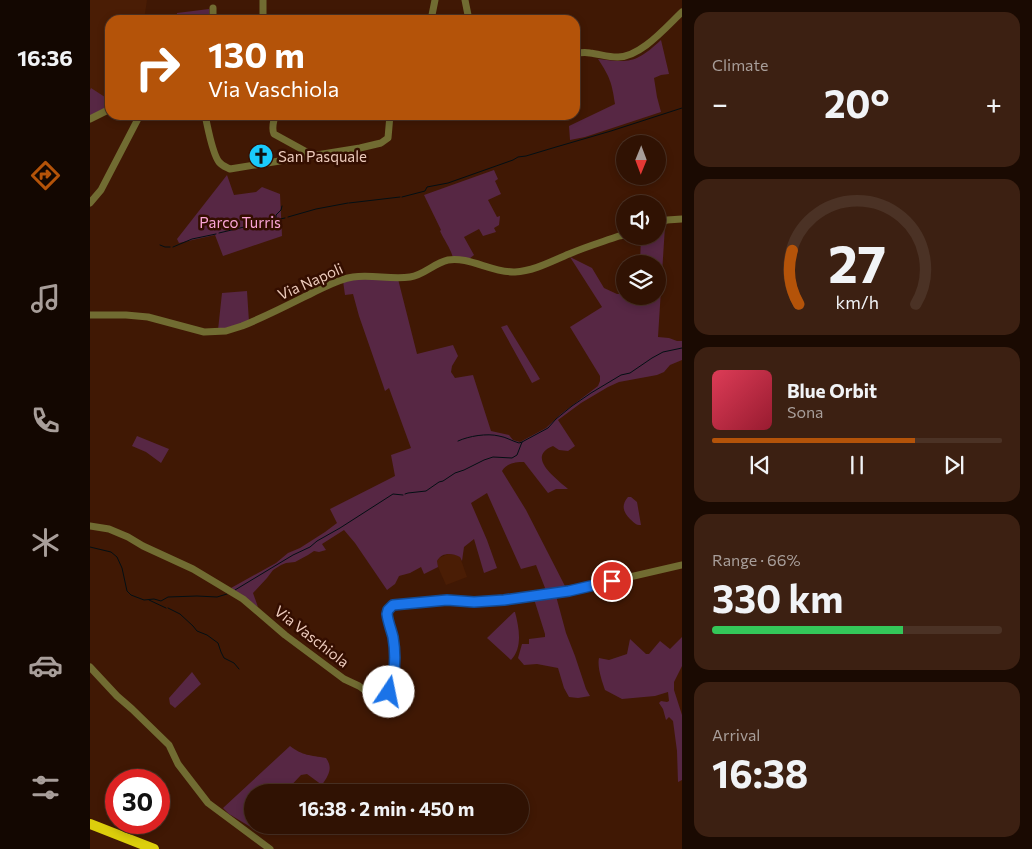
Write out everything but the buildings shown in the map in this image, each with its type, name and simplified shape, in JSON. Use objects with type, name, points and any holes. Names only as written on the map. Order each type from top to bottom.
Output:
[{"type":"highway","points":[[90,824],[154,849]]},
{"type":"highway","points":[[90,831],[137,849]]},
{"type":"street","points":[[263,0],[263,15]]},
{"type":"street","points":[[432,15],[435,0]]},
{"type":"street","points":[[465,0],[468,15]]},
{"type":"street","points":[[213,8],[213,15]]},
{"type":"street","points":[[580,53],[619,58],[626,56],[644,48],[682,12]]},
{"type":"street","points":[[90,119],[105,112]]},
{"type":"street","points":[[90,202],[104,185],[137,120]]},
{"type":"street","points":[[206,120],[214,154],[223,166],[230,169],[381,143],[388,138],[390,120]]},
{"type":"street","points":[[275,120],[272,131],[274,134],[314,156]]},
{"type":"street","points":[[666,220],[682,219]]},
{"type":"street","name":"Via Napoli","points":[[90,316],[126,315],[148,317],[204,332],[226,331],[242,326],[352,277],[409,277],[418,275],[448,260],[456,260],[504,272],[519,272],[616,237]]},
{"type":"street","name":"Via Vaschiola","points":[[90,526],[109,529],[193,569],[243,599],[285,636],[337,674],[380,698],[387,696],[394,671],[393,638],[387,614],[393,605],[447,600],[495,601],[541,596],[577,590],[682,565]]},
{"type":"street","points":[[90,667],[117,696],[169,745],[178,764],[208,803],[270,849]]},
{"type":"shaded area","points":[[90,0],[147,0],[145,15],[105,15],[105,97],[90,90]]},
{"type":"shaded area","points":[[448,554],[460,557],[467,577],[446,585],[437,561]]},
{"type":"green space","points":[[209,9],[209,15],[177,15],[177,13]]},
{"type":"green space","points":[[661,40],[669,74],[654,78],[661,112],[585,137],[570,140],[569,126],[615,104],[610,80],[598,59],[632,60],[645,53]]},
{"type":"green space","points":[[91,88],[105,97],[105,108],[90,116]]},
{"type":"green space","points":[[494,170],[498,179],[495,181],[501,194],[488,200],[497,217],[500,216],[499,225],[494,228],[496,232],[483,236],[479,229],[464,237],[474,255],[469,259],[453,258],[424,195]]},
{"type":"green space","name":"Parco Turris","points":[[227,175],[234,195],[256,192],[262,187],[280,194],[282,236],[223,256],[215,235],[179,243],[177,239]]},
{"type":"green space","points":[[641,245],[664,245],[663,255],[640,255]]},
{"type":"green space","points":[[570,257],[592,268],[604,288],[616,294],[616,305],[660,305],[658,337],[682,341],[682,360],[670,365],[664,372],[657,375],[619,382],[608,387],[581,403],[558,420],[575,446],[568,451],[559,450],[553,446],[545,451],[542,456],[546,468],[568,489],[556,489],[548,493],[524,462],[517,462],[506,466],[502,471],[526,510],[567,590],[547,593],[536,565],[521,569],[487,493],[471,503],[497,568],[484,573],[474,539],[464,547],[462,561],[460,557],[451,554],[444,555],[437,561],[438,567],[424,574],[421,567],[399,576],[395,584],[387,590],[344,530],[322,544],[326,550],[314,551],[295,562],[286,563],[273,570],[253,593],[258,607],[231,588],[276,563],[288,553],[300,548],[337,523],[330,509],[395,476],[391,455],[411,448],[389,388],[385,391],[353,294],[345,295],[343,281],[351,278],[398,279],[417,354],[453,345],[458,356],[451,372],[455,378],[473,375],[491,431],[509,435],[513,440],[520,442],[546,428],[598,386],[600,381],[600,376],[570,327],[602,307]]},
{"type":"green space","points":[[247,291],[249,322],[218,330],[222,293]]},
{"type":"green space","points":[[507,325],[540,379],[532,383],[501,327]]},
{"type":"green space","points":[[137,436],[169,449],[161,463],[146,452],[132,446]]},
{"type":"green space","points":[[628,497],[637,502],[641,525],[634,523],[624,511],[624,503]]},
{"type":"green space","points":[[556,596],[566,633],[590,696],[569,697],[558,668],[537,664],[524,665],[518,658],[522,644],[529,644],[529,639],[545,637],[534,599]]},
{"type":"green space","points":[[514,612],[518,624],[519,643],[511,660],[487,638]]},
{"type":"green space","points":[[682,637],[682,666],[674,682],[674,690],[682,715],[682,780],[678,782],[677,751],[673,721],[669,717],[666,720],[659,703],[661,701],[669,701],[668,692],[655,696],[622,699],[605,690],[600,674],[599,658],[609,660],[627,654],[630,639],[646,654],[649,654],[660,641],[670,649]]},
{"type":"green space","points":[[192,672],[201,684],[175,708],[170,704],[169,698]]},
{"type":"green space","points":[[290,746],[311,756],[326,758],[330,768],[323,784],[307,774],[301,775],[293,784],[249,784]]},
{"type":"green space","points":[[244,789],[244,823],[223,808]]},
{"type":"waterway","points":[[402,197],[425,191],[427,187],[448,183],[518,157],[611,131],[682,108]]},
{"type":"waterway","points":[[349,203],[400,197]]},
{"type":"waterway","points":[[288,217],[348,203]]},
{"type":"waterway","points":[[276,219],[276,215],[282,206]]},
{"type":"waterway","points":[[264,222],[285,218]]},
{"type":"waterway","points":[[219,233],[261,223]]},
{"type":"waterway","points":[[173,247],[192,239],[216,234]]},
{"type":"waterway","points":[[160,245],[170,247]]},
{"type":"waterway","points":[[405,494],[426,491],[455,473],[484,460],[493,457],[512,458],[517,455],[522,442],[548,428],[556,419],[591,393],[621,375],[630,373],[663,352],[682,348]]},
{"type":"waterway","points":[[458,441],[473,436],[489,435],[519,443],[522,442]]},
{"type":"waterway","points":[[235,590],[293,555],[310,547],[393,494],[403,495]]},
{"type":"waterway","points":[[90,547],[111,552],[117,557],[122,568],[127,591],[131,595],[144,600],[154,599],[161,601],[168,597],[217,597],[227,594]]},
{"type":"waterway","points":[[149,600],[166,608]]},
{"type":"waterway","points":[[168,608],[180,614],[197,631],[218,643],[224,658],[234,663],[239,669]]},
{"type":"place","name":"San Pasquale","points":[[261,156]]},
{"type":"route","points":[[389,692],[394,671],[394,656],[393,638],[387,614],[388,610],[395,604],[447,600],[474,602],[504,600],[569,591],[612,581]]}]
